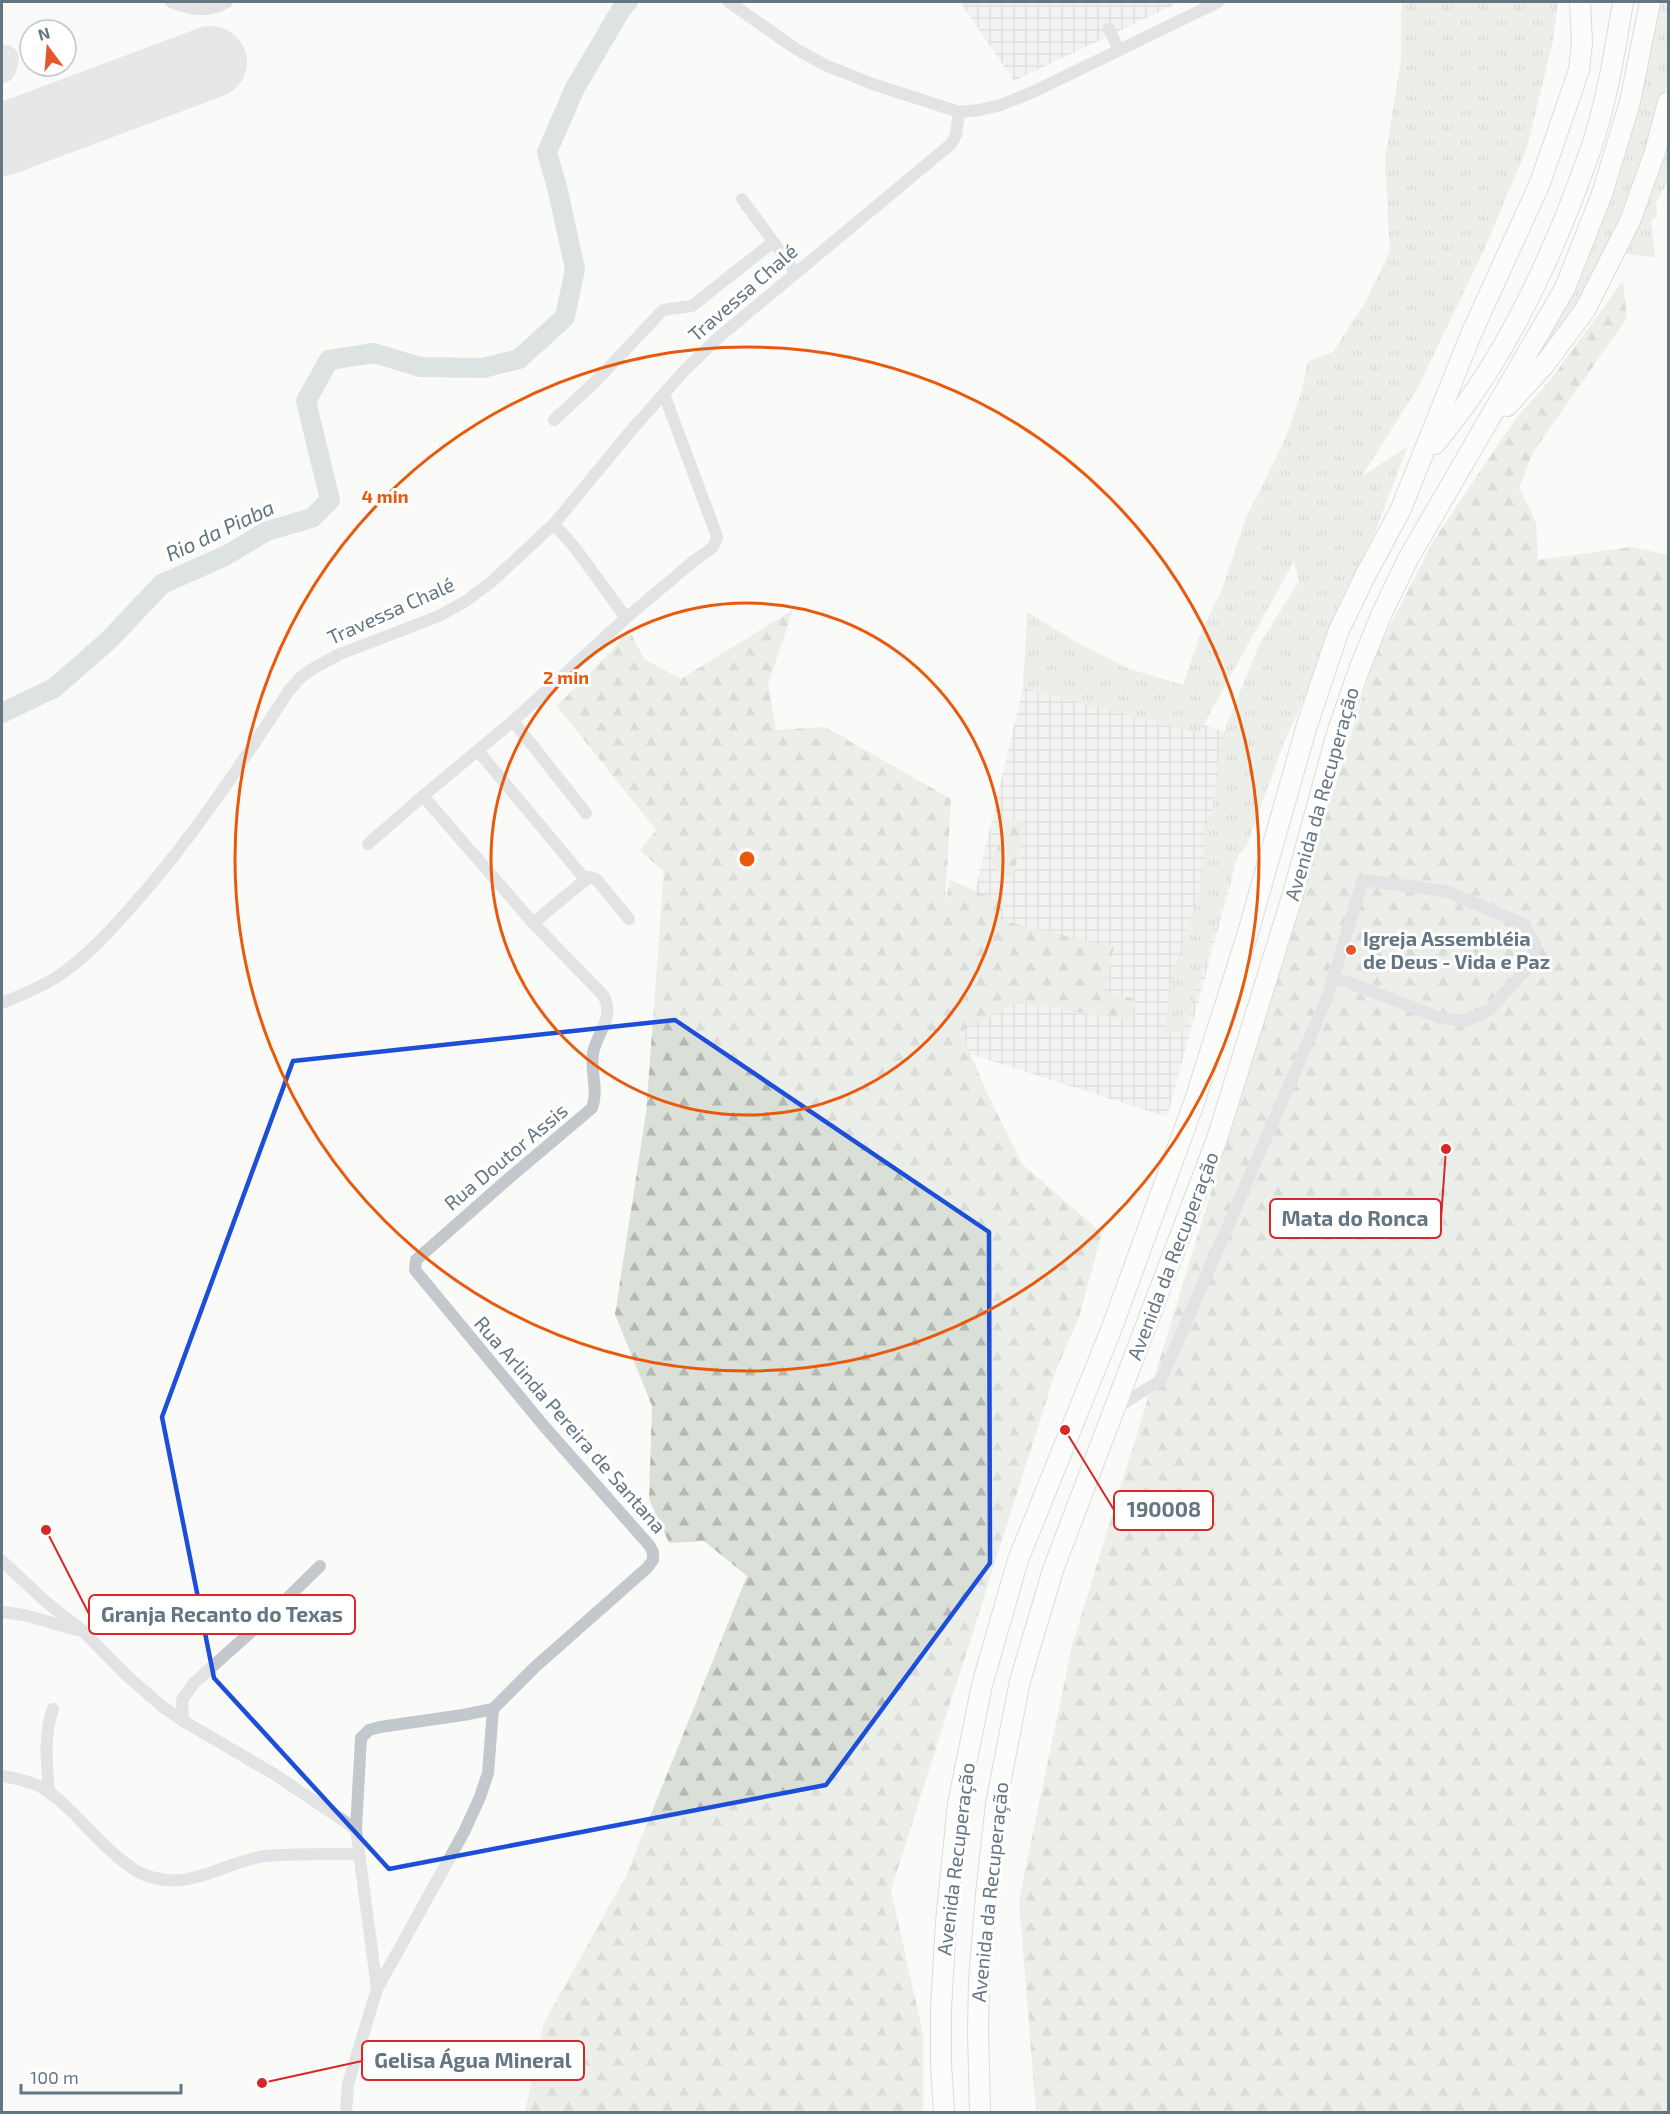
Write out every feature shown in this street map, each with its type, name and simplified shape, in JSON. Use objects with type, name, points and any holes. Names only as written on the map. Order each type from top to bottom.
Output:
[{"type":"highway","points":[[1422,460],[1455,372],[1536,193],[1557,135],[1580,64],[1582,43],[1580,2]]},
{"type":"highway","points":[[1422,460],[1468,400],[1496,358],[1517,320],[1566,213],[1592,147],[1623,2]]},
{"type":"highway","points":[[1484,429],[1565,288],[1593,215],[1630,102],[1650,2]]},
{"type":"highway","points":[[1484,429],[1545,364],[1585,310],[1630,221],[1665,125],[1668,102]]},
{"type":"highway","name":"Avenida da Recuperação","points":[[980,2112],[978,2031],[986,1894],[996,1804],[1020,1681],[1062,1544],[1221,1128],[1293,894],[1338,730],[1360,666],[1408,559],[1484,429]]},
{"type":"highway","name":"Avenida Recuperação","points":[[944,2112],[941,2009],[946,1922],[958,1804],[982,1685],[1014,1576],[1035,1516],[1111,1330],[1194,1103],[1247,936],[1307,725],[1339,630],[1400,511],[1422,460]]},
{"type":"street","points":[[171,2],[198,10],[227,2]]},
{"type":"street","points":[[729,2],[796,49],[825,64],[873,84],[959,112],[1001,105],[1218,2]]},
{"type":"street","points":[[1109,29],[1119,50]]},
{"type":"street","name":"Travessa Chalé","points":[[2,1004],[54,978],[81,959],[116,923],[172,860],[194,831],[288,692],[301,677],[340,654],[439,616],[466,601],[490,583],[554,524],[684,371],[719,338],[951,144],[956,135],[959,112]]},
{"type":"street","points":[[742,199],[796,273]]},
{"type":"street","points":[[554,420],[596,381],[663,310],[692,306],[773,242]]},
{"type":"street","points":[[368,844],[513,721],[626,618],[695,560],[713,548],[716,543],[715,531],[664,394]]},
{"type":"street","points":[[554,524],[576,549],[626,618]]},
{"type":"street","points":[[513,721],[586,813]]},
{"type":"street","points":[[478,751],[587,878],[596,879],[629,919]]},
{"type":"street","points":[[423,796],[533,923],[587,878]]},
{"type":"street","points":[[1114,1408],[1161,1380],[1327,998],[1363,880],[1445,891],[1524,924],[1536,946],[1525,971],[1489,1010],[1465,1021],[1441,1018],[1334,977]]},
{"type":"street","name":"Rua Doutor Assis","points":[[426,1252],[592,1108],[596,1098],[594,1053],[607,1019],[608,1008],[603,995],[533,923]]},
{"type":"street","name":"Rua Arlinda Pereira de Santana","points":[[426,1252],[414,1264],[417,1274],[544,1426],[639,1531],[653,1552],[653,1560],[647,1568],[535,1667],[493,1709]]},
{"type":"street","points":[[2,1561],[45,1601],[84,1632],[151,1698],[183,1721],[274,1774],[356,1829]]},
{"type":"street","points":[[183,1721],[182,1700],[194,1683],[320,1566]]},
{"type":"street","points":[[2,1612],[24,1615],[84,1632]]},
{"type":"street","points":[[49,1793],[46,1726],[53,1709]]},
{"type":"street","points":[[346,2112],[348,2084],[377,1989],[455,1849],[480,1797],[488,1773],[493,1709],[369,1730],[361,1738],[356,1829],[377,1989]]},
{"type":"street","points":[[2,1776],[19,1779],[40,1787],[122,1861],[137,1871],[171,1881],[200,1878],[229,1866],[265,1857],[358,1854]]},
{"type":"highlighted area","points":[[675,1020],[989,1232],[990,1563],[826,1785],[389,1869],[214,1678],[162,1417],[293,1061]]},
{"type":"shaded area","points":[[960,2],[1180,2],[1014,81]]},
{"type":"shaded area","points":[[1023,688],[1204,725],[1268,746],[1167,1117],[939,1044]]},
{"type":"green space","points":[[1403,2],[1558,2],[1553,40],[1527,148],[1483,252],[1416,391],[1361,477],[1408,446],[1348,601],[1283,745],[1247,845],[1236,857],[1185,1028],[1163,1036],[1173,972],[1196,903],[1203,865],[1205,830],[1212,811],[1221,739],[1259,645],[1299,581],[1294,561],[1199,733],[1023,688],[1027,612],[1078,643],[1127,668],[1183,685],[1203,628],[1221,592],[1246,518],[1285,440],[1301,393],[1308,361],[1333,352],[1365,303],[1390,251],[1385,159],[1401,60]]},
{"type":"green space","points":[[1658,2],[1668,2],[1668,80],[1654,131],[1615,243],[1580,312],[1519,386],[1554,319]]},
{"type":"green space","points":[[1667,143],[1667,183],[1656,202],[1657,216],[1651,222],[1655,257],[1625,254]]},
{"type":"green space","points":[[1623,281],[1627,318],[1533,452],[1519,488],[1536,522],[1538,560],[1632,547],[1668,555],[1668,2112],[1036,2112],[1019,1900],[1072,1646],[1376,653],[1435,538],[1517,417],[1551,379]]},
{"type":"green space","points":[[793,610],[768,684],[776,730],[825,727],[951,799],[945,904],[950,880],[1005,903],[1000,920],[1114,947],[1105,991],[1136,999],[1130,1021],[1018,1002],[961,1032],[987,1093],[1023,1165],[1102,1233],[1079,1317],[1056,1370],[891,1890],[923,2034],[923,2112],[525,2112],[544,2023],[626,1876],[747,1576],[704,1541],[669,1543],[649,1499],[652,1406],[615,1314],[646,1113],[664,871],[640,851],[656,830],[557,706],[615,647],[628,628],[644,659],[681,679]]},
{"type":"green space","points":[[998,819],[1025,821],[1013,876],[1005,879],[993,864],[996,850],[1004,840],[1002,831],[996,828]]},
{"type":"waterway","name":"Rio da Piaba","points":[[2,713],[54,688],[108,641],[162,584],[225,556],[267,531],[312,518],[330,500],[306,401],[329,360],[374,353],[420,367],[483,368],[519,359],[565,317],[575,269],[547,152],[575,88],[622,8],[628,2]]},
{"type":"taxiway","points":[[2,69],[5,59]]},
{"type":"runway","points":[[2,140],[211,62]]},
{"type":"place","name":"Igreja Assembléia de Deus - Vida e Paz","points":[[1351,950]]},
{"type":"place","name":"Mata do Ronca","points":[[1446,1149]]},
{"type":"place","name":"190008","points":[[1065,1430]]},
{"type":"place","name":"Granja Recanto do Texas","points":[[46,1530]]},
{"type":"place","name":"Gelisa Água Mineral","points":[[262,2083]]}]
